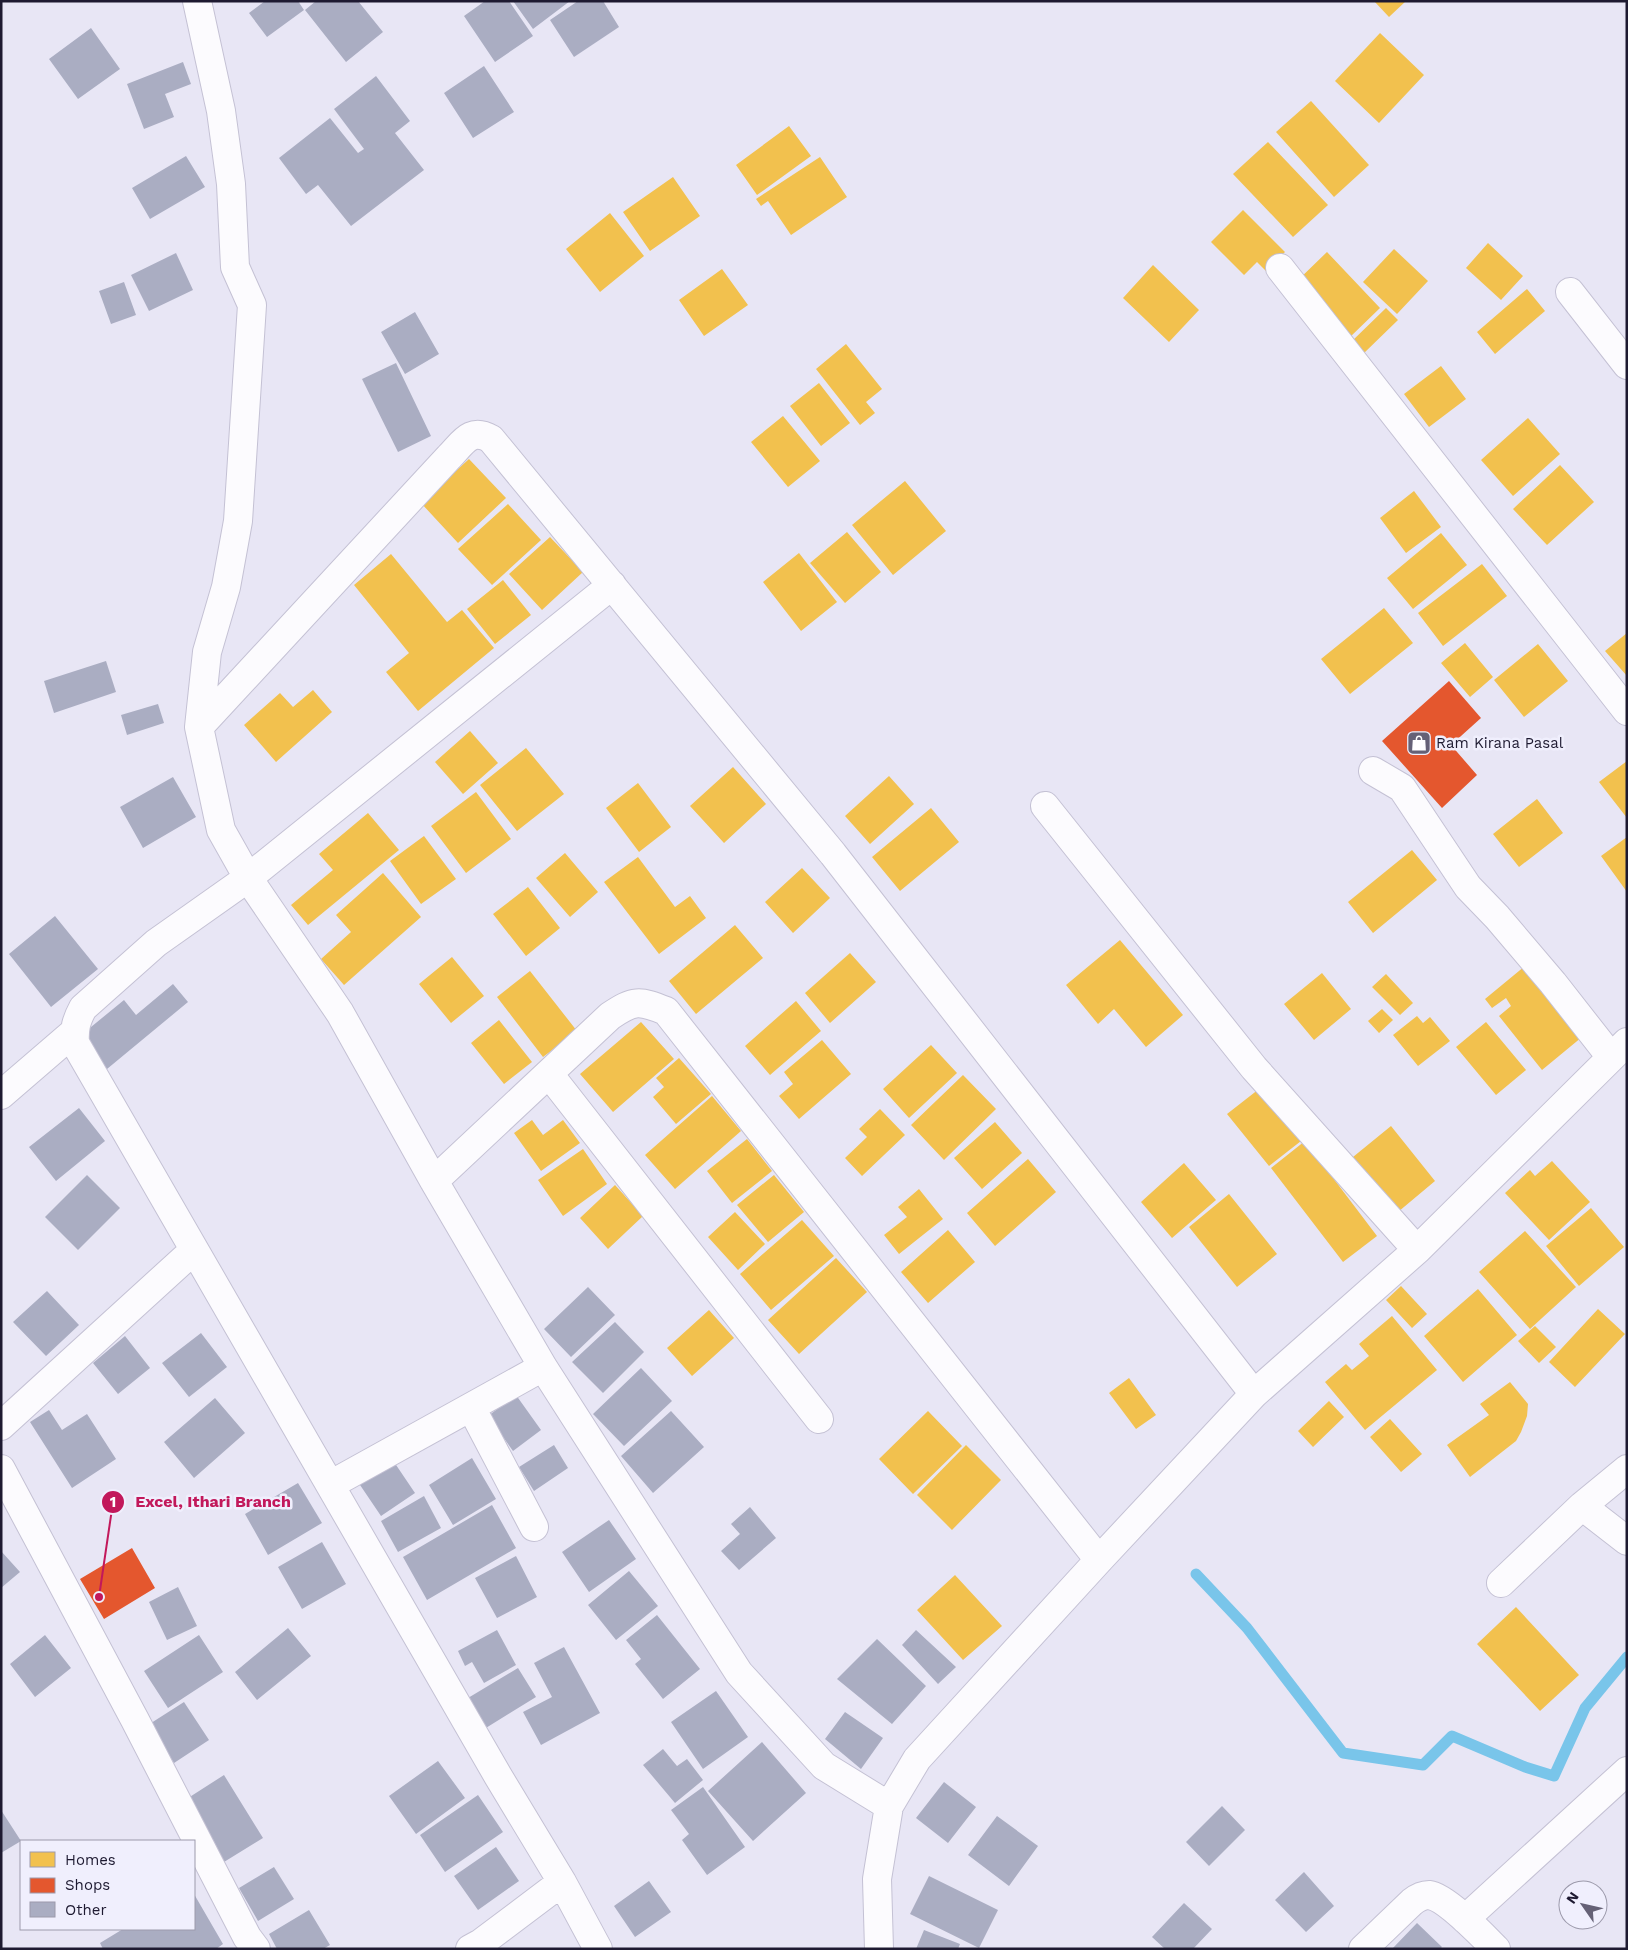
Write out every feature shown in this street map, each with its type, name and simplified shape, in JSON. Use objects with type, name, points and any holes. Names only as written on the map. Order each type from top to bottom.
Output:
[{"type":"street","points":[[197,1],[221,111],[231,184],[235,267],[252,305],[238,521],[226,586],[207,652],[199,727],[221,830],[248,878],[340,1013],[434,1181],[543,1367],[739,1673],[824,1766],[889,1806]]},
{"type":"street","points":[[1280,268],[1627,710]]},
{"type":"street","points":[[1570,292],[1627,365]]},
{"type":"street","points":[[199,727],[472,434],[478,433],[491,439],[833,854],[1254,1394]]},
{"type":"street","points":[[598,1949],[562,1882],[498,1776],[75,1043],[74,1032],[76,1020],[83,1008],[156,943],[248,878],[612,585]]},
{"type":"street","points":[[879,1949],[877,1879],[889,1806],[917,1759],[1254,1394],[1417,1250],[1619,1050],[1553,983],[1497,917],[1468,887],[1402,788],[1373,771]]},
{"type":"street","points":[[1045,806],[1254,1068],[1417,1250]]},
{"type":"street","points":[[434,1181],[610,1016],[629,1004],[647,1004],[666,1011],[1099,1560]]},
{"type":"street","points":[[1,1095],[74,1032]]},
{"type":"street","points":[[549,1074],[819,1419]]},
{"type":"street","points":[[1,1426],[194,1250]]},
{"type":"street","points":[[330,1485],[543,1367]]},
{"type":"street","points":[[471,1407],[534,1527]]},
{"type":"street","points":[[1,1469],[135,1720],[247,1937],[256,1949]]},
{"type":"street","points":[[1501,1583],[1582,1506],[1627,1469]]},
{"type":"street","points":[[1582,1506],[1627,1541]]},
{"type":"street","points":[[1465,1919],[1627,1771]]},
{"type":"street","points":[[470,1949],[481,1943],[562,1882]]},
{"type":"street","points":[[1364,1949],[1412,1902],[1428,1895],[1437,1897],[1465,1919],[1496,1949]]},
{"type":"building: Homes","points":[[1374,1],[1406,1],[1389,17]]},
{"type":"building: Homes","points":[[1380,33],[1424,75],[1379,123],[1335,81]]},
{"type":"building: Homes","points":[[1311,101],[1369,165],[1334,197],[1276,132]]},
{"type":"building: Homes","points":[[789,126],[811,156],[757,195],[736,165]]},
{"type":"building: Homes","points":[[1268,142],[1328,205],[1293,237],[1233,174]]},
{"type":"building: Homes","points":[[820,157],[847,197],[791,235],[768,201],[761,206],[756,199]]},
{"type":"building: Homes","points":[[673,177],[700,216],[650,251],[623,212]]},
{"type":"building: Homes","points":[[1243,210],[1285,252],[1266,271],[1257,262],[1244,275],[1211,242]]},
{"type":"building: Homes","points":[[610,213],[644,256],[600,292],[566,249]]},
{"type":"building: Homes","points":[[1488,243],[1523,276],[1501,300],[1466,268]]},
{"type":"building: Homes","points":[[1394,249],[1428,281],[1397,314],[1363,282]]},
{"type":"building: Homes","points":[[1327,252],[1380,308],[1348,339],[1295,283]]},
{"type":"building: Homes","points":[[1153,265],[1199,310],[1169,342],[1123,298]]},
{"type":"building: Homes","points":[[722,269],[748,305],[704,336],[679,300]]},
{"type":"building: Homes","points":[[1527,289],[1545,311],[1495,354],[1477,332]]},
{"type":"building: Homes","points":[[1386,308],[1398,320],[1362,355],[1350,343]]},
{"type":"building: Homes","points":[[846,344],[882,389],[866,402],[875,413],[860,425],[816,369]]},
{"type":"building: Homes","points":[[1441,366],[1466,399],[1429,427],[1404,394]]},
{"type":"building: Homes","points":[[819,383],[850,423],[821,446],[790,406]]},
{"type":"building: Homes","points":[[783,416],[820,461],[788,487],[751,442]]},
{"type":"building: Homes","points":[[1528,418],[1560,454],[1513,496],[1481,460]]},
{"type":"building: Homes","points":[[469,459],[506,498],[458,543],[421,503]]},
{"type":"building: Homes","points":[[1560,465],[1594,502],[1547,545],[1513,509]]},
{"type":"building: Homes","points":[[905,481],[946,531],[893,575],[852,525]]},
{"type":"building: Homes","points":[[1414,491],[1441,527],[1406,553],[1380,518]]},
{"type":"building: Homes","points":[[508,504],[541,540],[492,585],[458,549]]},
{"type":"building: Homes","points":[[847,532],[881,572],[845,603],[810,563]]},
{"type":"building: Homes","points":[[1441,533],[1467,565],[1413,609],[1387,578]]},
{"type":"building: Homes","points":[[550,537],[583,572],[542,610],[509,574]]},
{"type":"building: Homes","points":[[799,553],[837,602],[801,631],[763,582]]},
{"type":"building: Homes","points":[[391,554],[447,622],[462,610],[494,648],[418,711],[386,672],[409,653],[354,585]]},
{"type":"building: Homes","points":[[1482,564],[1507,596],[1443,646],[1418,613]]},
{"type":"building: Homes","points":[[503,580],[531,615],[495,644],[467,609]]},
{"type":"building: Homes","points":[[1384,608],[1413,643],[1350,694],[1321,659]]},
{"type":"building: Homes","points":[[1627,633],[1627,676],[1605,651]]},
{"type":"building: Homes","points":[[1465,643],[1493,677],[1470,697],[1441,663]]},
{"type":"building: Homes","points":[[1538,644],[1568,681],[1524,717],[1494,680]]},
{"type":"building: Homes","points":[[313,690],[332,712],[276,762],[244,725],[280,693],[293,707]]},
{"type":"building: Homes","points":[[470,731],[498,763],[463,794],[435,762]]},
{"type":"building: Homes","points":[[526,748],[564,794],[517,831],[480,785]]},
{"type":"building: Homes","points":[[1627,761],[1627,818],[1599,782]]},
{"type":"building: Homes","points":[[733,767],[766,804],[724,843],[690,806]]},
{"type":"building: Homes","points":[[889,776],[914,804],[870,844],[845,816]]},
{"type":"building: Homes","points":[[638,783],[671,827],[639,852],[606,808]]},
{"type":"building: Homes","points":[[476,792],[511,839],[466,873],[431,826]]},
{"type":"building: Homes","points":[[1537,799],[1563,833],[1519,867],[1493,834]]},
{"type":"building: Homes","points":[[931,808],[959,842],[900,891],[872,857]]},
{"type":"building: Homes","points":[[368,813],[399,850],[308,925],[291,905],[333,870],[319,854]]},
{"type":"building: Homes","points":[[424,836],[456,879],[421,904],[390,861]]},
{"type":"building: Homes","points":[[1627,837],[1627,892],[1601,856]]},
{"type":"building: Homes","points":[[1412,850],[1437,880],[1373,933],[1348,902]]},
{"type":"building: Homes","points":[[565,853],[598,892],[570,917],[536,878]]},
{"type":"building: Homes","points":[[638,857],[675,907],[690,896],[706,918],[659,954],[604,882]]},
{"type":"building: Homes","points":[[802,868],[830,898],[793,933],[765,902]]},
{"type":"building: Homes","points":[[383,873],[421,917],[344,985],[321,959],[351,932],[336,915]]},
{"type":"building: Homes","points":[[528,887],[560,928],[526,956],[493,914]]},
{"type":"building: Homes","points":[[735,925],[763,958],[696,1014],[669,981]]},
{"type":"building: Homes","points":[[1120,940],[1183,1015],[1146,1047],[1114,1009],[1098,1024],[1066,985]]},
{"type":"building: Homes","points":[[850,953],[876,982],[830,1023],[805,993]]},
{"type":"building: Homes","points":[[452,957],[484,996],[451,1023],[419,984]]},
{"type":"building: Homes","points":[[1525,966],[1582,1037],[1542,1070],[1499,1016],[1511,1006],[1506,998],[1492,1008],[1485,999]]},
{"type":"building: Homes","points":[[530,971],[577,1031],[543,1057],[497,997]]},
{"type":"building: Homes","points":[[1322,973],[1351,1009],[1314,1040],[1284,1004]]},
{"type":"building: Homes","points":[[1386,974],[1413,1003],[1400,1015],[1372,987]]},
{"type":"building: Homes","points":[[796,1001],[821,1031],[770,1075],[745,1046]]},
{"type":"building: Homes","points":[[1382,1009],[1393,1020],[1379,1033],[1368,1021]]},
{"type":"building: Homes","points":[[1417,1016],[1423,1023],[1430,1017],[1450,1041],[1418,1066],[1393,1035]]},
{"type":"building: Homes","points":[[499,1020],[532,1062],[504,1084],[471,1043]]},
{"type":"building: Homes","points":[[641,1022],[674,1059],[613,1112],[580,1074]]},
{"type":"building: Homes","points":[[1486,1022],[1526,1070],[1496,1095],[1456,1047]]},
{"type":"building: Homes","points":[[822,1040],[851,1074],[799,1119],[779,1096],[793,1084],[784,1072]]},
{"type":"building: Homes","points":[[931,1045],[957,1073],[909,1118],[883,1089]]},
{"type":"building: Homes","points":[[679,1058],[711,1094],[676,1124],[653,1097],[664,1087],[656,1078]]},
{"type":"building: Homes","points":[[963,1075],[996,1109],[944,1160],[911,1125]]},
{"type":"building: Homes","points":[[1259,1089],[1301,1141],[1269,1166],[1227,1114]]},
{"type":"building: Homes","points":[[712,1096],[741,1131],[675,1189],[645,1155]]},
{"type":"building: Homes","points":[[880,1109],[905,1135],[862,1176],[845,1158],[867,1137],[859,1129]]},
{"type":"building: Homes","points":[[532,1120],[543,1135],[563,1120],[580,1143],[541,1171],[514,1133]]},
{"type":"building: Homes","points":[[995,1122],[1022,1153],[982,1189],[954,1158]]},
{"type":"building: Homes","points":[[1391,1126],[1435,1181],[1398,1212],[1353,1157]]},
{"type":"building: Homes","points":[[747,1139],[772,1171],[732,1203],[707,1171]]},
{"type":"building: Homes","points":[[1305,1141],[1377,1236],[1343,1262],[1271,1168]]},
{"type":"building: Homes","points":[[583,1149],[607,1184],[563,1216],[538,1180]]},
{"type":"building: Homes","points":[[1028,1159],[1056,1192],[995,1246],[967,1213]]},
{"type":"building: Homes","points":[[1552,1161],[1590,1202],[1549,1240],[1505,1193],[1530,1170],[1535,1176]]},
{"type":"building: Homes","points":[[1184,1163],[1216,1200],[1172,1238],[1141,1202]]},
{"type":"building: Homes","points":[[774,1175],[804,1212],[768,1242],[737,1205]]},
{"type":"building: Homes","points":[[615,1185],[643,1216],[608,1249],[580,1218]]},
{"type":"building: Homes","points":[[919,1189],[943,1219],[899,1254],[884,1235],[907,1217],[898,1207]]},
{"type":"building: Homes","points":[[1229,1194],[1277,1254],[1237,1287],[1189,1227]]},
{"type":"building: Homes","points":[[1591,1208],[1624,1247],[1579,1286],[1546,1246]]},
{"type":"building: Homes","points":[[735,1212],[765,1244],[738,1270],[708,1237]]},
{"type":"building: Homes","points":[[802,1220],[834,1256],[771,1310],[740,1274]]},
{"type":"building: Homes","points":[[948,1230],[975,1262],[928,1303],[901,1272]]},
{"type":"building: Homes","points":[[1525,1231],[1576,1287],[1530,1329],[1479,1272]]},
{"type":"building: Homes","points":[[836,1258],[867,1292],[799,1354],[768,1320]]},
{"type":"building: Homes","points":[[1401,1286],[1427,1314],[1412,1328],[1386,1300]]},
{"type":"building: Homes","points":[[1478,1289],[1517,1335],[1463,1382],[1424,1336]]},
{"type":"building: Homes","points":[[1598,1309],[1625,1334],[1575,1387],[1549,1362]]},
{"type":"building: Homes","points":[[709,1310],[734,1338],[692,1376],[667,1348]]},
{"type":"building: Homes","points":[[1392,1316],[1437,1370],[1365,1430],[1325,1382],[1346,1364],[1352,1370],[1369,1356],[1359,1344]]},
{"type":"building: Homes","points":[[1535,1326],[1556,1347],[1539,1363],[1518,1341]]},
{"type":"building: Homes","points":[[1129,1378],[1156,1415],[1136,1429],[1109,1393]]},
{"type":"building: Homes","points":[[1510,1382],[1528,1404],[1527,1416],[1521,1432],[1516,1441],[1470,1477],[1447,1445],[1489,1415],[1480,1404]]},
{"type":"building: Homes","points":[[1329,1401],[1344,1417],[1313,1447],[1298,1431]]},
{"type":"building: Homes","points":[[928,1411],[962,1446],[913,1494],[879,1459]]},
{"type":"building: Homes","points":[[1390,1419],[1422,1454],[1401,1472],[1370,1437]]},
{"type":"building: Homes","points":[[966,1445],[1001,1480],[952,1530],[917,1495]]},
{"type":"building: Homes","points":[[955,1575],[1002,1626],[963,1660],[917,1610]]},
{"type":"building: Homes","points":[[1516,1607],[1579,1675],[1540,1711],[1477,1644]]},
{"type":"building: Shops","name":"Ram Kirana Pasal","points":[[1449,681],[1481,718],[1451,745],[1477,775],[1442,808],[1382,741]]},
{"type":"building: Shops","points":[[132,1548],[155,1588],[104,1619],[80,1579]]},
{"type":"building: Other","points":[[265,1],[298,1],[304,10],[267,37],[249,13]]},
{"type":"building: Other","points":[[316,1],[358,1],[383,32],[346,62],[305,10]]},
{"type":"building: Other","points":[[485,1],[509,1],[533,36],[495,62],[464,16]]},
{"type":"building: Other","points":[[513,1],[570,1],[533,29]]},
{"type":"building: Other","points":[[578,1],[603,1],[619,27],[574,57],[550,20]]},
{"type":"building: Other","points":[[91,28],[120,69],[78,99],[49,59]]},
{"type":"building: Other","points":[[183,62],[191,84],[165,94],[174,117],[144,129],[127,84]]},
{"type":"building: Other","points":[[484,66],[514,112],[473,138],[444,93]]},
{"type":"building: Other","points":[[376,76],[410,121],[395,133],[424,170],[351,226],[318,185],[306,194],[279,158],[330,118],[358,153],[364,149],[334,109]]},
{"type":"building: Other","points":[[186,156],[205,187],[150,219],[132,188]]},
{"type":"building: Other","points":[[176,253],[193,290],[149,311],[131,275]]},
{"type":"building: Other","points":[[124,282],[136,315],[111,324],[99,291]]},
{"type":"building: Other","points":[[415,312],[439,354],[405,374],[381,332]]},
{"type":"building: Other","points":[[396,363],[431,436],[398,452],[362,379]]},
{"type":"building: Other","points":[[106,661],[116,692],[54,713],[44,681]]},
{"type":"building: Other","points":[[158,704],[164,723],[127,735],[121,715]]},
{"type":"building: Other","points":[[173,777],[196,817],[143,848],[120,807]]},
{"type":"building: Other","points":[[55,916],[98,969],[51,1007],[9,954]]},
{"type":"building: Other","points":[[173,984],[188,1002],[107,1069],[80,1036],[124,1000],[136,1015]]},
{"type":"building: Other","points":[[79,1108],[105,1141],[56,1181],[29,1147]]},
{"type":"building: Other","points":[[87,1175],[120,1208],[78,1250],[45,1217]]},
{"type":"building: Other","points":[[588,1287],[615,1315],[571,1357],[544,1329]]},
{"type":"building: Other","points":[[47,1291],[79,1325],[46,1356],[13,1322]]},
{"type":"building: Other","points":[[615,1322],[644,1352],[603,1393],[572,1362]]},
{"type":"building: Other","points":[[201,1333],[227,1367],[189,1397],[162,1363]]},
{"type":"building: Other","points":[[125,1336],[150,1368],[118,1394],[93,1363]]},
{"type":"building: Other","points":[[641,1368],[672,1401],[624,1446],[593,1414]]},
{"type":"building: Other","points":[[516,1395],[541,1430],[513,1451],[488,1416]]},
{"type":"building: Other","points":[[215,1398],[245,1433],[194,1478],[164,1442]]},
{"type":"building: Other","points":[[49,1410],[62,1430],[87,1414],[116,1459],[72,1488],[30,1422]]},
{"type":"building: Other","points":[[671,1411],[704,1447],[653,1493],[621,1456]]},
{"type":"building: Other","points":[[554,1445],[568,1468],[534,1491],[519,1467]]},
{"type":"building: Other","points":[[472,1458],[496,1499],[453,1525],[429,1485]]},
{"type":"building: Other","points":[[392,1459],[415,1493],[381,1516],[358,1482]]},
{"type":"building: Other","points":[[298,1483],[322,1523],[268,1555],[245,1514]]},
{"type":"building: Other","points":[[424,1496],[441,1528],[398,1552],[381,1521]]},
{"type":"building: Other","points":[[492,1505],[516,1548],[427,1600],[403,1557]]},
{"type":"building: Other","points":[[750,1507],[776,1538],[739,1570],[721,1551],[740,1534],[731,1524]]},
{"type":"building: Other","points":[[609,1520],[636,1559],[589,1592],[562,1552]]},
{"type":"building: Other","points":[[322,1542],[346,1584],[302,1609],[278,1567]]},
{"type":"building: Other","points":[[1,1551],[20,1572],[1,1588]]},
{"type":"building: Other","points":[[516,1556],[537,1597],[497,1618],[475,1578]]},
{"type":"building: Other","points":[[629,1571],[658,1606],[616,1640],[588,1605]]},
{"type":"building: Other","points":[[178,1587],[197,1626],[167,1640],[149,1602]]},
{"type":"building: Other","points":[[657,1615],[700,1669],[663,1699],[635,1664],[641,1659],[626,1640]]},
{"type":"building: Other","points":[[288,1628],[311,1656],[257,1700],[235,1672]]},
{"type":"building: Other","points":[[497,1630],[516,1665],[484,1683],[472,1662],[465,1666],[458,1651]]},
{"type":"building: Other","points":[[916,1630],[956,1667],[938,1684],[902,1645]]},
{"type":"building: Other","points":[[45,1635],[71,1668],[35,1697],[10,1664]]},
{"type":"building: Other","points":[[199,1635],[223,1672],[168,1708],[144,1671]]},
{"type":"building: Other","points":[[877,1639],[926,1686],[892,1724],[837,1679]]},
{"type":"building: Other","points":[[564,1647],[600,1713],[541,1745],[523,1712],[552,1697],[534,1663]]},
{"type":"building: Other","points":[[518,1668],[536,1697],[481,1731],[463,1701]]},
{"type":"building: Other","points":[[716,1691],[748,1737],[703,1769],[671,1722]]},
{"type":"building: Other","points":[[184,1702],[209,1740],[174,1763],[148,1725]]},
{"type":"building: Other","points":[[845,1712],[883,1738],[861,1769],[825,1739]]},
{"type":"building: Other","points":[[762,1742],[806,1793],[753,1841],[708,1791]]},
{"type":"building: Other","points":[[663,1749],[677,1766],[687,1759],[703,1780],[675,1803],[643,1765]]},
{"type":"building: Other","points":[[438,1761],[465,1798],[416,1834],[389,1796]]},
{"type":"building: Other","points":[[224,1775],[263,1838],[224,1862],[185,1800]]},
{"type":"building: Other","points":[[944,1782],[976,1807],[948,1843],[916,1818]]},
{"type":"building: Other","points":[[703,1787],[745,1847],[707,1875],[682,1840],[689,1834],[671,1810]]},
{"type":"building: Other","points":[[478,1795],[503,1832],[445,1872],[420,1835]]},
{"type":"building: Other","points":[[1222,1806],[1245,1830],[1209,1866],[1186,1842]]},
{"type":"building: Other","points":[[1,1810],[20,1840],[1,1853]]},
{"type":"building: Other","points":[[997,1816],[1038,1846],[1009,1886],[968,1855]]},
{"type":"building: Other","points":[[496,1847],[519,1881],[478,1910],[454,1876]]},
{"type":"building: Other","points":[[274,1867],[294,1899],[258,1921],[239,1888]]},
{"type":"building: Other","points":[[1304,1872],[1334,1906],[1306,1932],[1275,1900]]},
{"type":"building: Other","points":[[929,1876],[998,1910],[979,1948],[910,1914]]},
{"type":"building: Other","points":[[649,1881],[671,1912],[635,1937],[614,1906]]},
{"type":"building: Other","points":[[195,1896],[223,1944],[216,1949],[103,1949],[100,1943],[121,1930],[195,1930]]},
{"type":"building: Other","points":[[1184,1903],[1212,1929],[1193,1949],[1165,1949],[1152,1937]]},
{"type":"building: Other","points":[[309,1910],[330,1945],[323,1949],[277,1949],[269,1934]]},
{"type":"building: Other","points":[[1417,1923],[1442,1947],[1440,1949],[1392,1949]]},
{"type":"building: Other","points":[[924,1930],[960,1944],[958,1949],[916,1949]]},
{"type":"waterway","points":[[1196,1574],[1247,1628],[1343,1753],[1423,1765],[1452,1736],[1525,1767],[1554,1776],[1585,1708],[1627,1657]]},
{"type":"place","name":"Ram Kirana Pasal","points":[[1419,743]]},
{"type":"place","name":"Excel, Ithari Branch","points":[[99,1597]]}]
